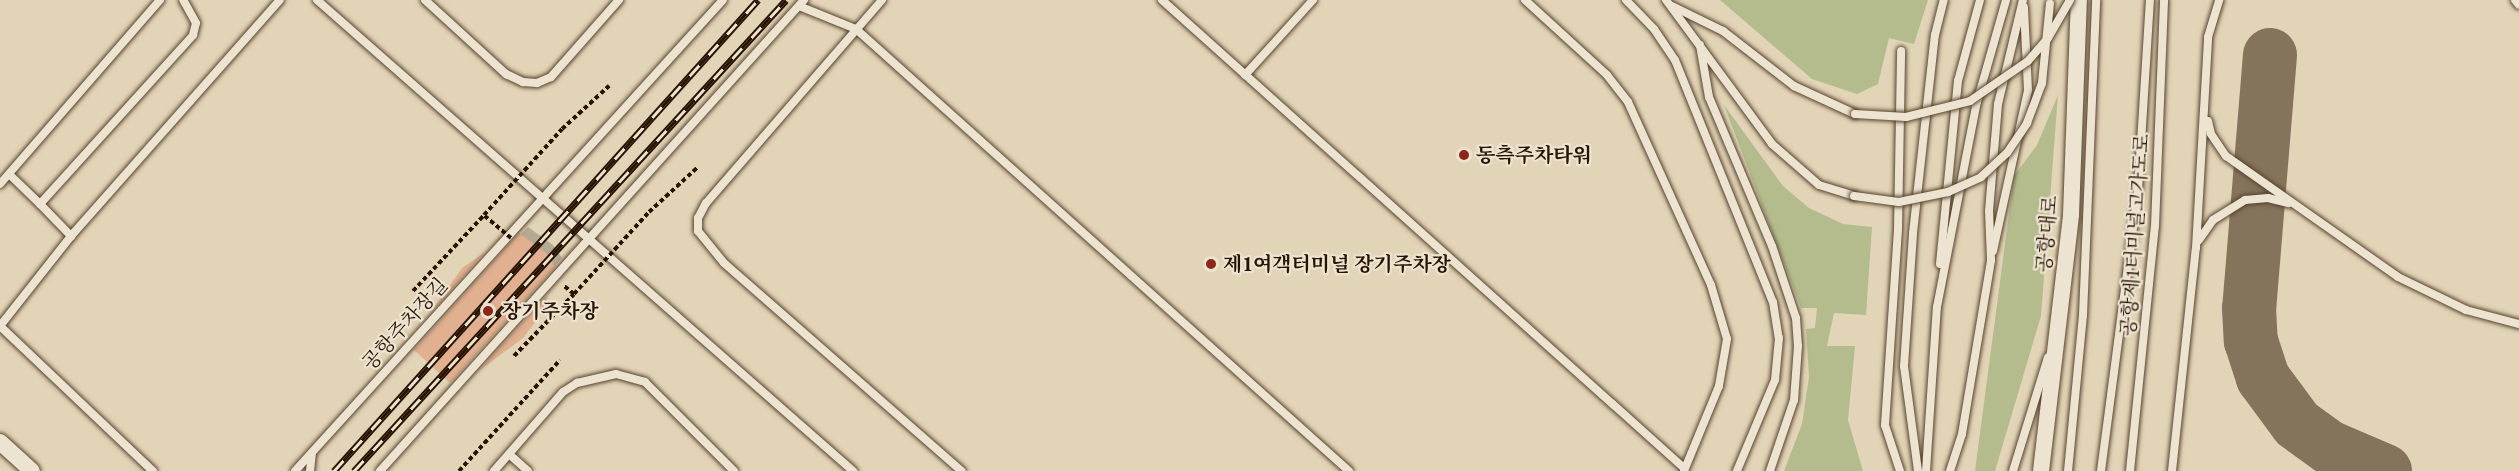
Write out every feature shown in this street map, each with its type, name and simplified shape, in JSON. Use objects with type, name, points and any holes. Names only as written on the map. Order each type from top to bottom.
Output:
[{"type":"street","name":"공항대로","points":[[2041,471],[2071,215],[2079,0]]},
{"type":"street","points":[[0,442],[32,471]]},
{"type":"lane","points":[[0,184],[160,0]]},
{"type":"lane","points":[[40,204],[193,35],[196,23],[183,0]]},
{"type":"lane","points":[[153,471],[0,326],[71,236],[280,0]]},
{"type":"lane","points":[[317,0],[587,241],[853,471]]},
{"type":"lane","points":[[425,0],[506,74],[523,82],[537,83],[551,77],[619,0]]},
{"type":"lane","name":"공항주차장길","points":[[295,471],[723,0]]},
{"type":"lane","points":[[882,0],[705,203],[698,218],[698,231],[724,263],[962,471]]},
{"type":"lane","points":[[1162,0],[1685,470],[1719,386],[1727,339],[1711,285],[1628,102],[1607,75],[1525,0]]},
{"type":"lane","points":[[1245,75],[1313,0]]},
{"type":"lane","points":[[1626,0],[1654,29],[1675,60],[1773,302],[1779,338],[1775,380],[1737,471]]},
{"type":"lane","points":[[1918,471],[1904,366],[1914,222],[1935,35],[1944,0]]},
{"type":"lane","points":[[1926,471],[1953,121],[1966,43],[1980,0]]},
{"type":"lane","points":[[1937,307],[1977,102],[2006,0]]},
{"type":"lane","points":[[1991,260],[1989,210],[1998,104],[2023,0]]},
{"type":"lane","points":[[1950,471],[1962,434],[1991,260],[2028,90],[2023,0]]},
{"type":"lane","points":[[1669,3],[1723,31],[1794,86],[1855,114],[1906,117],[1970,101],[2028,61],[2048,38],[2070,0]]},
{"type":"lane","points":[[2068,471],[2083,315],[2096,0]]},
{"type":"lane","points":[[2101,471],[2139,190],[2150,0]]},
{"type":"lane","name":"공항제1터미널고가도로","points":[[2130,471],[2155,226],[2164,0]]},
{"type":"lane","points":[[2172,471],[2196,248],[2206,110],[2208,37],[2219,0]]},
{"type":"lane","points":[[2515,0],[2519,5]]},
{"type":"lane","points":[[1669,3],[1772,144],[1819,184],[1854,196],[1899,202],[1948,192],[1981,177],[2007,153],[2028,123],[2042,83],[2050,1]]},
{"type":"lane","points":[[380,471],[801,3],[856,29],[1349,471]]},
{"type":"lane","points":[[1700,45],[1709,97],[1772,246],[1796,318],[1798,346],[1794,400],[1770,471]]},
{"type":"lane","points":[[1900,471],[1885,425],[1898,229],[1901,51]]},
{"type":"lane","points":[[2206,110],[2211,134],[2226,156],[2372,260],[2431,295],[2466,310],[2519,324]]},
{"type":"lane","points":[[9,174],[71,236]]},
{"type":"lane","points":[[2196,248],[2213,220],[2245,200],[2268,198],[2302,210]]},
{"type":"lane","points":[[2013,471],[2059,322]]},
{"type":"lane","points":[[494,471],[563,392],[577,383],[616,374],[645,382],[734,471]]},
{"type":"lane","points":[[310,471],[312,453]]},
{"type":"lane","points":[[509,454],[528,471]]},
{"type":"path","points":[[414,291],[562,129],[609,86]]},
{"type":"path","points":[[514,356],[649,212],[698,167]]},
{"type":"path","points":[[484,215],[511,238]]},
{"type":"path","points":[[459,471],[560,360]]},
{"type":"green space","points":[[1720,0],[1928,0],[1914,44],[1889,38],[1878,84],[1857,94],[1812,79]]},
{"type":"green space","points":[[2058,95],[2041,316],[1995,471],[1975,471],[2014,176],[2037,145]]},
{"type":"green space","points":[[1724,105],[1783,186],[1809,208],[1843,224],[1872,227],[1866,315],[1834,313],[1827,346],[1855,346],[1848,420],[1863,471],[1784,471],[1802,424],[1809,377],[1806,329],[1815,328],[1817,308],[1801,308]]},
{"type":"building","name":"장기주차장","points":[[519,233],[546,253],[555,267],[450,383],[414,350]]},
{"type":"building","points":[[485,252],[432,311],[462,268]]},
{"type":"building","points":[[547,295],[537,320],[523,338],[479,371]]},
{"type":"taxiway","points":[[2270,55],[2249,308],[2251,341],[2263,378],[2297,424],[2329,447],[2385,471]]},
{"type":"railway","points":[[334,471],[758,0]]},
{"type":"railway","points":[[354,471],[786,0]]},
{"type":"place","name":"동측주차타워","points":[[1464,155]]},
{"type":"place","name":"제1여객터미널 장기주차장","points":[[1211,264]]},
{"type":"place","name":"장기주차장","points":[[488,311]]}]
